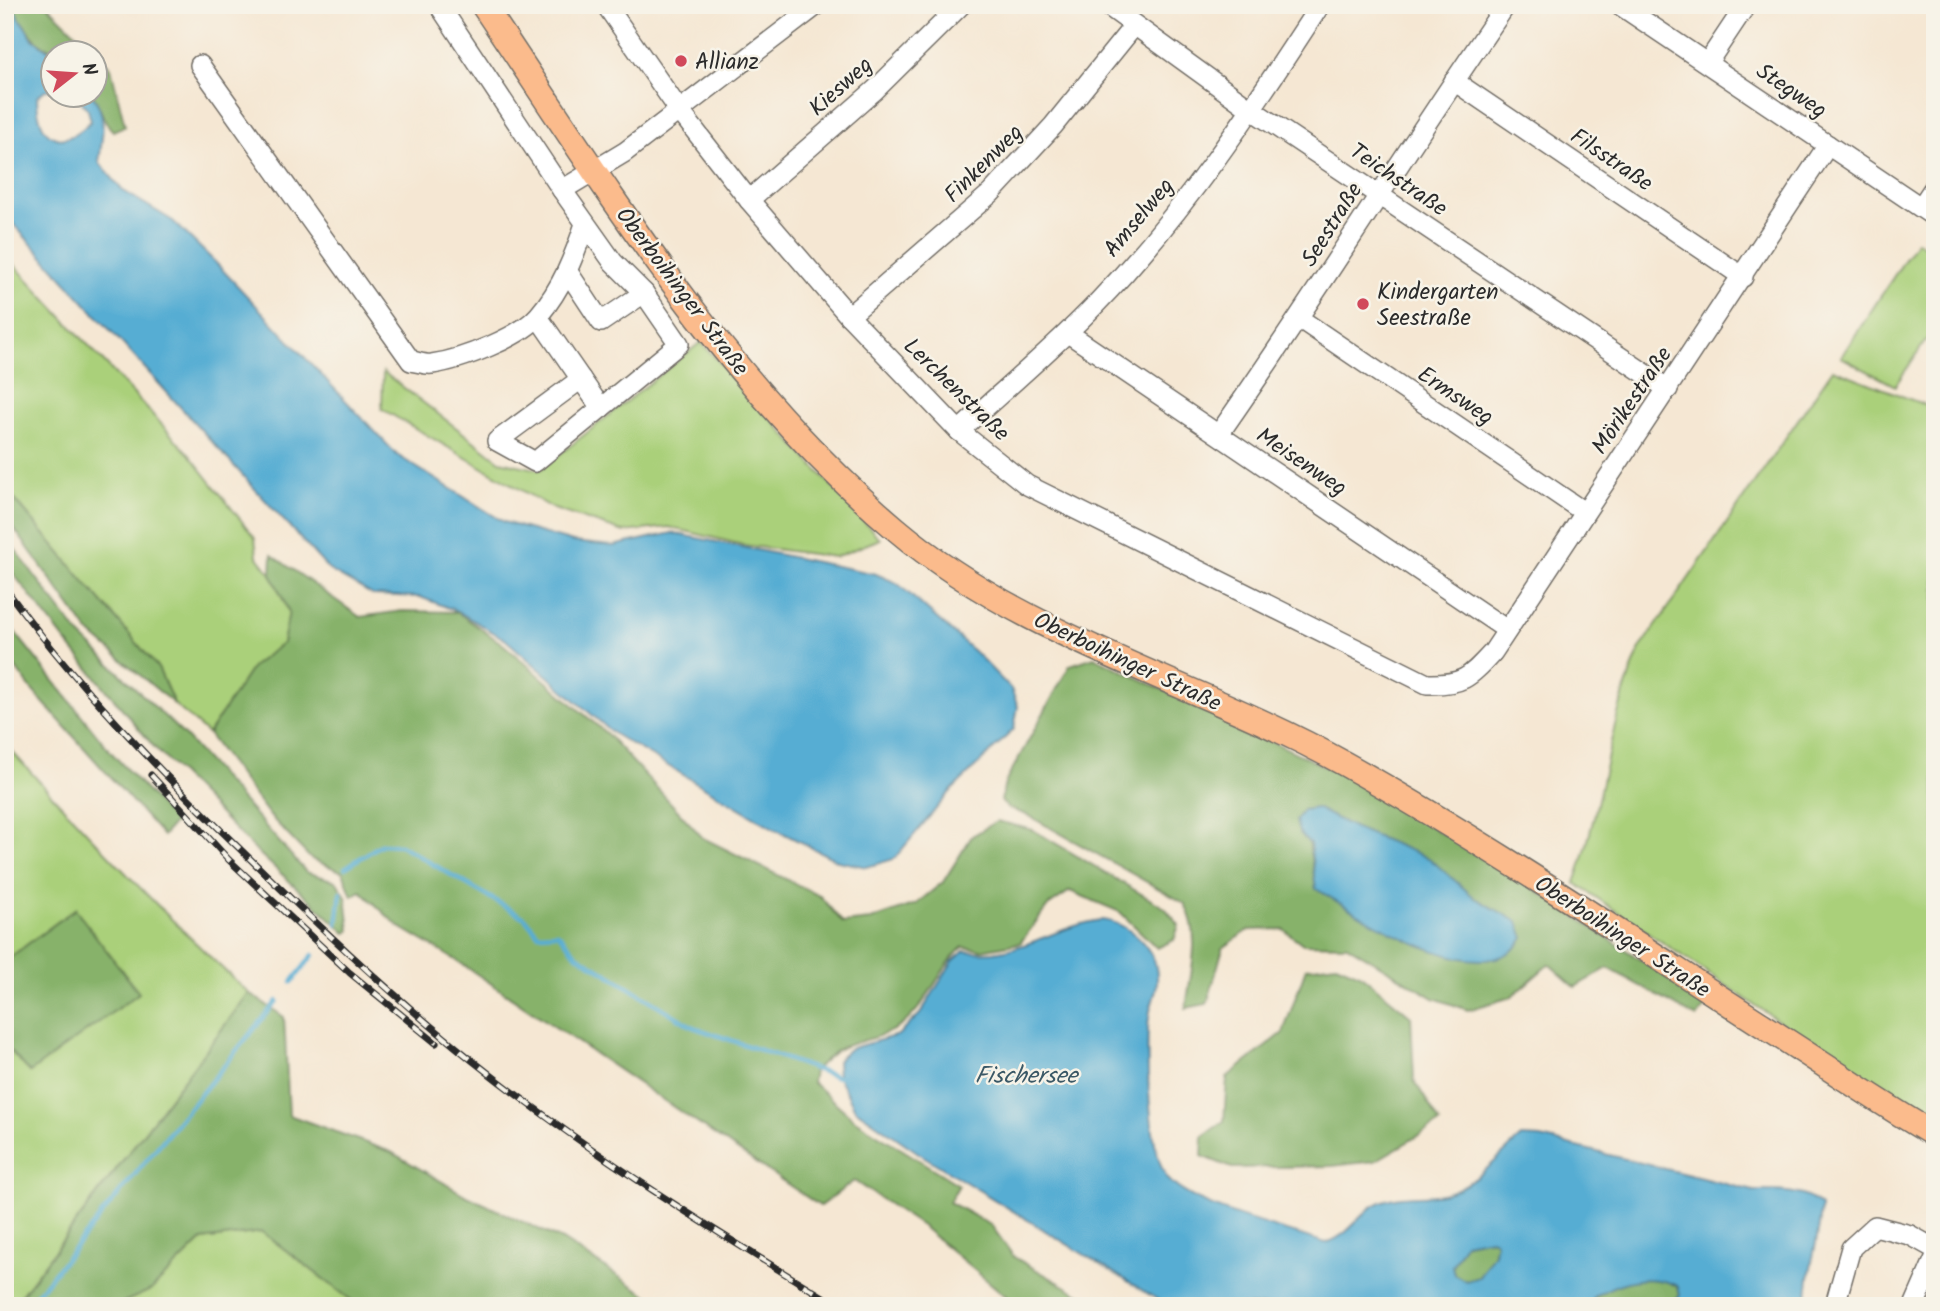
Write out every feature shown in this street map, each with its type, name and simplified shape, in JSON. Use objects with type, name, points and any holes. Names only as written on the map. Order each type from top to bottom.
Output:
[{"type":"main road","name":"Oberboihinger Straße","points":[[483,5],[695,314],[798,435],[898,531],[956,574],[1002,602],[1272,727],[1401,796],[1935,1135]]},
{"type":"street","points":[[439,5],[585,224],[613,262],[644,293],[679,344],[535,463],[497,441],[581,379]]},
{"type":"street","name":"Lerchenstraße","points":[[606,5],[679,110],[748,200],[849,316],[959,431],[1027,485],[1234,585],[1381,663],[1427,684],[1451,685],[1469,677]]},
{"type":"street","name":"Kiesweg","points":[[748,200],[875,90],[961,5]]},
{"type":"street","name":"Teichstraße","points":[[1107,5],[1133,27],[1252,110],[1668,389]]},
{"type":"street","name":"Amselweg","points":[[959,431],[1068,332],[1185,201],[1252,110],[1320,5]]},
{"type":"street","name":"Seestraße","points":[[1220,435],[1506,5]]},
{"type":"street","name":"Stegweg","points":[[1620,5],[1928,212]]},
{"type":"street","points":[[1707,62],[1746,5]]},
{"type":"street","points":[[562,190],[596,171],[679,110],[805,9]]},
{"type":"street","name":"Finkenweg","points":[[849,316],[991,193],[1053,126],[1133,27]]},
{"type":"street","points":[[200,65],[411,361],[430,364],[470,353],[514,333],[538,317],[568,272],[585,224]]},
{"type":"street","name":"Filsstraße","points":[[1454,81],[1743,276]]},
{"type":"street","name":"Mörikestraße","points":[[1469,677],[1507,631],[1828,145]]},
{"type":"street","points":[[1928,212],[1935,186]]},
{"type":"street","points":[[568,272],[601,322],[644,293]]},
{"type":"street","points":[[538,317],[601,408]]},
{"type":"street","name":"Ermsweg","points":[[1300,318],[1584,512]]},
{"type":"street","name":"Meisenweg","points":[[1068,332],[1507,631]]},
{"type":"street","points":[[1839,1306],[1836,1301],[1851,1248],[1875,1226],[1910,1235],[1935,1250]]},
{"type":"street","points":[[1914,1306],[1935,1258]]},
{"type":"green space","points":[[11,5],[47,5],[81,38],[38,38],[38,42]]},
{"type":"green space","points":[[108,65],[125,126],[113,131],[100,108],[108,108]]},
{"type":"green space","points":[[1917,241],[1935,253],[1935,327],[1895,386],[1841,357]]},
{"type":"green space","points":[[5,255],[188,453],[255,538],[257,556],[271,574],[289,612],[283,643],[253,666],[208,734],[174,704],[158,668],[5,488]]},
{"type":"green space","points":[[701,342],[880,539],[835,557],[743,545],[669,527],[624,532],[554,509],[382,409],[383,372],[500,461],[540,470]]},
{"type":"green space","points":[[1833,369],[1935,409],[1935,1124],[1898,1102],[1575,883],[1592,825],[1620,706],[1640,649]]},
{"type":"green space","points":[[5,488],[158,668],[174,704],[88,631],[5,516]]},
{"type":"green space","points":[[5,536],[78,633],[185,736],[306,872],[336,881],[346,896],[350,931],[346,933],[252,847],[155,748],[5,563]]},
{"type":"green space","points":[[272,555],[360,617],[402,611],[457,612],[504,645],[607,734],[703,838],[820,896],[843,923],[871,920],[916,904],[943,882],[972,836],[997,821],[1033,830],[1165,908],[1179,925],[1174,940],[1157,948],[1120,912],[1070,891],[1048,906],[1020,943],[981,950],[963,947],[946,966],[909,1019],[885,1034],[835,1051],[814,1071],[812,1082],[855,1120],[959,1185],[949,1202],[991,1225],[1014,1257],[1100,1306],[1025,1306],[1008,1298],[923,1227],[854,1181],[820,1206],[459,962],[398,926],[361,891],[352,896],[343,872],[311,859],[270,816],[208,734],[253,666],[283,643],[289,612],[271,574]]},
{"type":"green space","points":[[5,620],[110,751],[175,822],[163,836],[32,690],[5,653]]},
{"type":"green space","points":[[1094,657],[1349,778],[1524,882],[1707,1004],[1697,1018],[1608,968],[1575,987],[1549,964],[1511,997],[1468,1010],[1434,998],[1347,945],[1303,944],[1283,929],[1249,930],[1223,948],[1207,1004],[1186,1008],[1194,941],[1190,915],[1184,903],[1029,816],[1008,808],[1001,801],[1005,783],[1070,665]],"holes":[[[1316,808],[1517,922],[1316,889],[1309,844]]]},
{"type":"green space","points":[[5,744],[124,872],[249,993],[21,1295],[37,1306],[5,1306],[5,1045],[30,1072],[75,909],[5,961]]},
{"type":"green space","points":[[75,909],[139,993],[30,1072],[5,1045],[5,961]]},
{"type":"green space","points":[[1336,964],[1360,974],[1411,1016],[1414,1080],[1440,1123],[1375,1161],[1332,1166],[1232,1168],[1202,1156],[1203,1136],[1224,1121],[1227,1077],[1283,1033],[1306,968]]},
{"type":"green space","points":[[249,993],[284,1017],[289,1115],[391,1152],[465,1195],[562,1240],[664,1306],[359,1306],[262,1232],[202,1240],[151,1290],[115,1306],[37,1306],[21,1296]]},
{"type":"green space","points":[[262,1232],[359,1306],[115,1306],[151,1290],[202,1240]]},
{"type":"green space","points":[[1491,1238],[1496,1242],[1494,1253],[1479,1278],[1466,1281],[1454,1274],[1452,1266],[1465,1243]]},
{"type":"green space","points":[[1636,1279],[1663,1279],[1678,1287],[1680,1295],[1672,1306],[1596,1306],[1592,1299],[1607,1288]]},
{"type":"water","points":[[5,5],[11,5],[38,43],[38,111],[46,131],[61,139],[70,137],[91,121],[86,108],[99,108],[102,135],[99,162],[122,190],[173,221],[397,455],[504,522],[573,542],[613,546],[672,533],[876,574],[897,583],[977,654],[1011,689],[1018,706],[1014,729],[951,791],[894,859],[867,867],[838,861],[777,830],[614,734],[506,640],[457,611],[420,597],[373,595],[329,570],[5,215]]},
{"type":"water","points":[[1316,808],[1355,828],[1429,858],[1475,898],[1518,922],[1524,938],[1506,955],[1481,960],[1453,956],[1391,932],[1316,889],[1310,844],[1299,832],[1296,821],[1303,810]]},
{"type":"water","name":"Fischersee","points":[[1102,920],[1122,926],[1140,940],[1153,959],[1157,981],[1149,1017],[1147,1053],[1156,1149],[1169,1180],[1199,1200],[1242,1217],[1326,1243],[1343,1234],[1377,1204],[1392,1198],[1453,1191],[1474,1179],[1521,1137],[1541,1138],[1754,1191],[1789,1192],[1814,1200],[1821,1206],[1807,1306],[1672,1306],[1680,1295],[1678,1286],[1645,1279],[1623,1283],[1602,1292],[1592,1298],[1596,1306],[1168,1306],[920,1154],[855,1109],[838,1077],[837,1061],[849,1049],[898,1035],[920,1014],[952,962],[964,951],[1001,951],[1084,923]],"holes":[[[1491,1238],[1496,1242],[1494,1253],[1479,1277],[1466,1281],[1454,1274],[1452,1266],[1465,1243]]]},
{"type":"waterway","points":[[345,868],[382,844],[400,845],[525,918],[538,934],[558,933],[577,955],[693,1027],[838,1077]]},
{"type":"waterway","points":[[337,924],[341,892]]},
{"type":"waterway","points":[[292,982],[313,955]]},
{"type":"waterway","points":[[27,1306],[277,1001]]},
{"type":"railway","points":[[5,588],[59,657],[146,755],[353,958],[412,1010],[517,1095],[606,1159],[838,1306]]},
{"type":"railway","points":[[151,775],[229,860],[350,973],[436,1043]]},
{"type":"place","name":"Allianz","points":[[681,61]]},
{"type":"place","name":"Kindergarten Seestraße","points":[[1363,304]]}]
